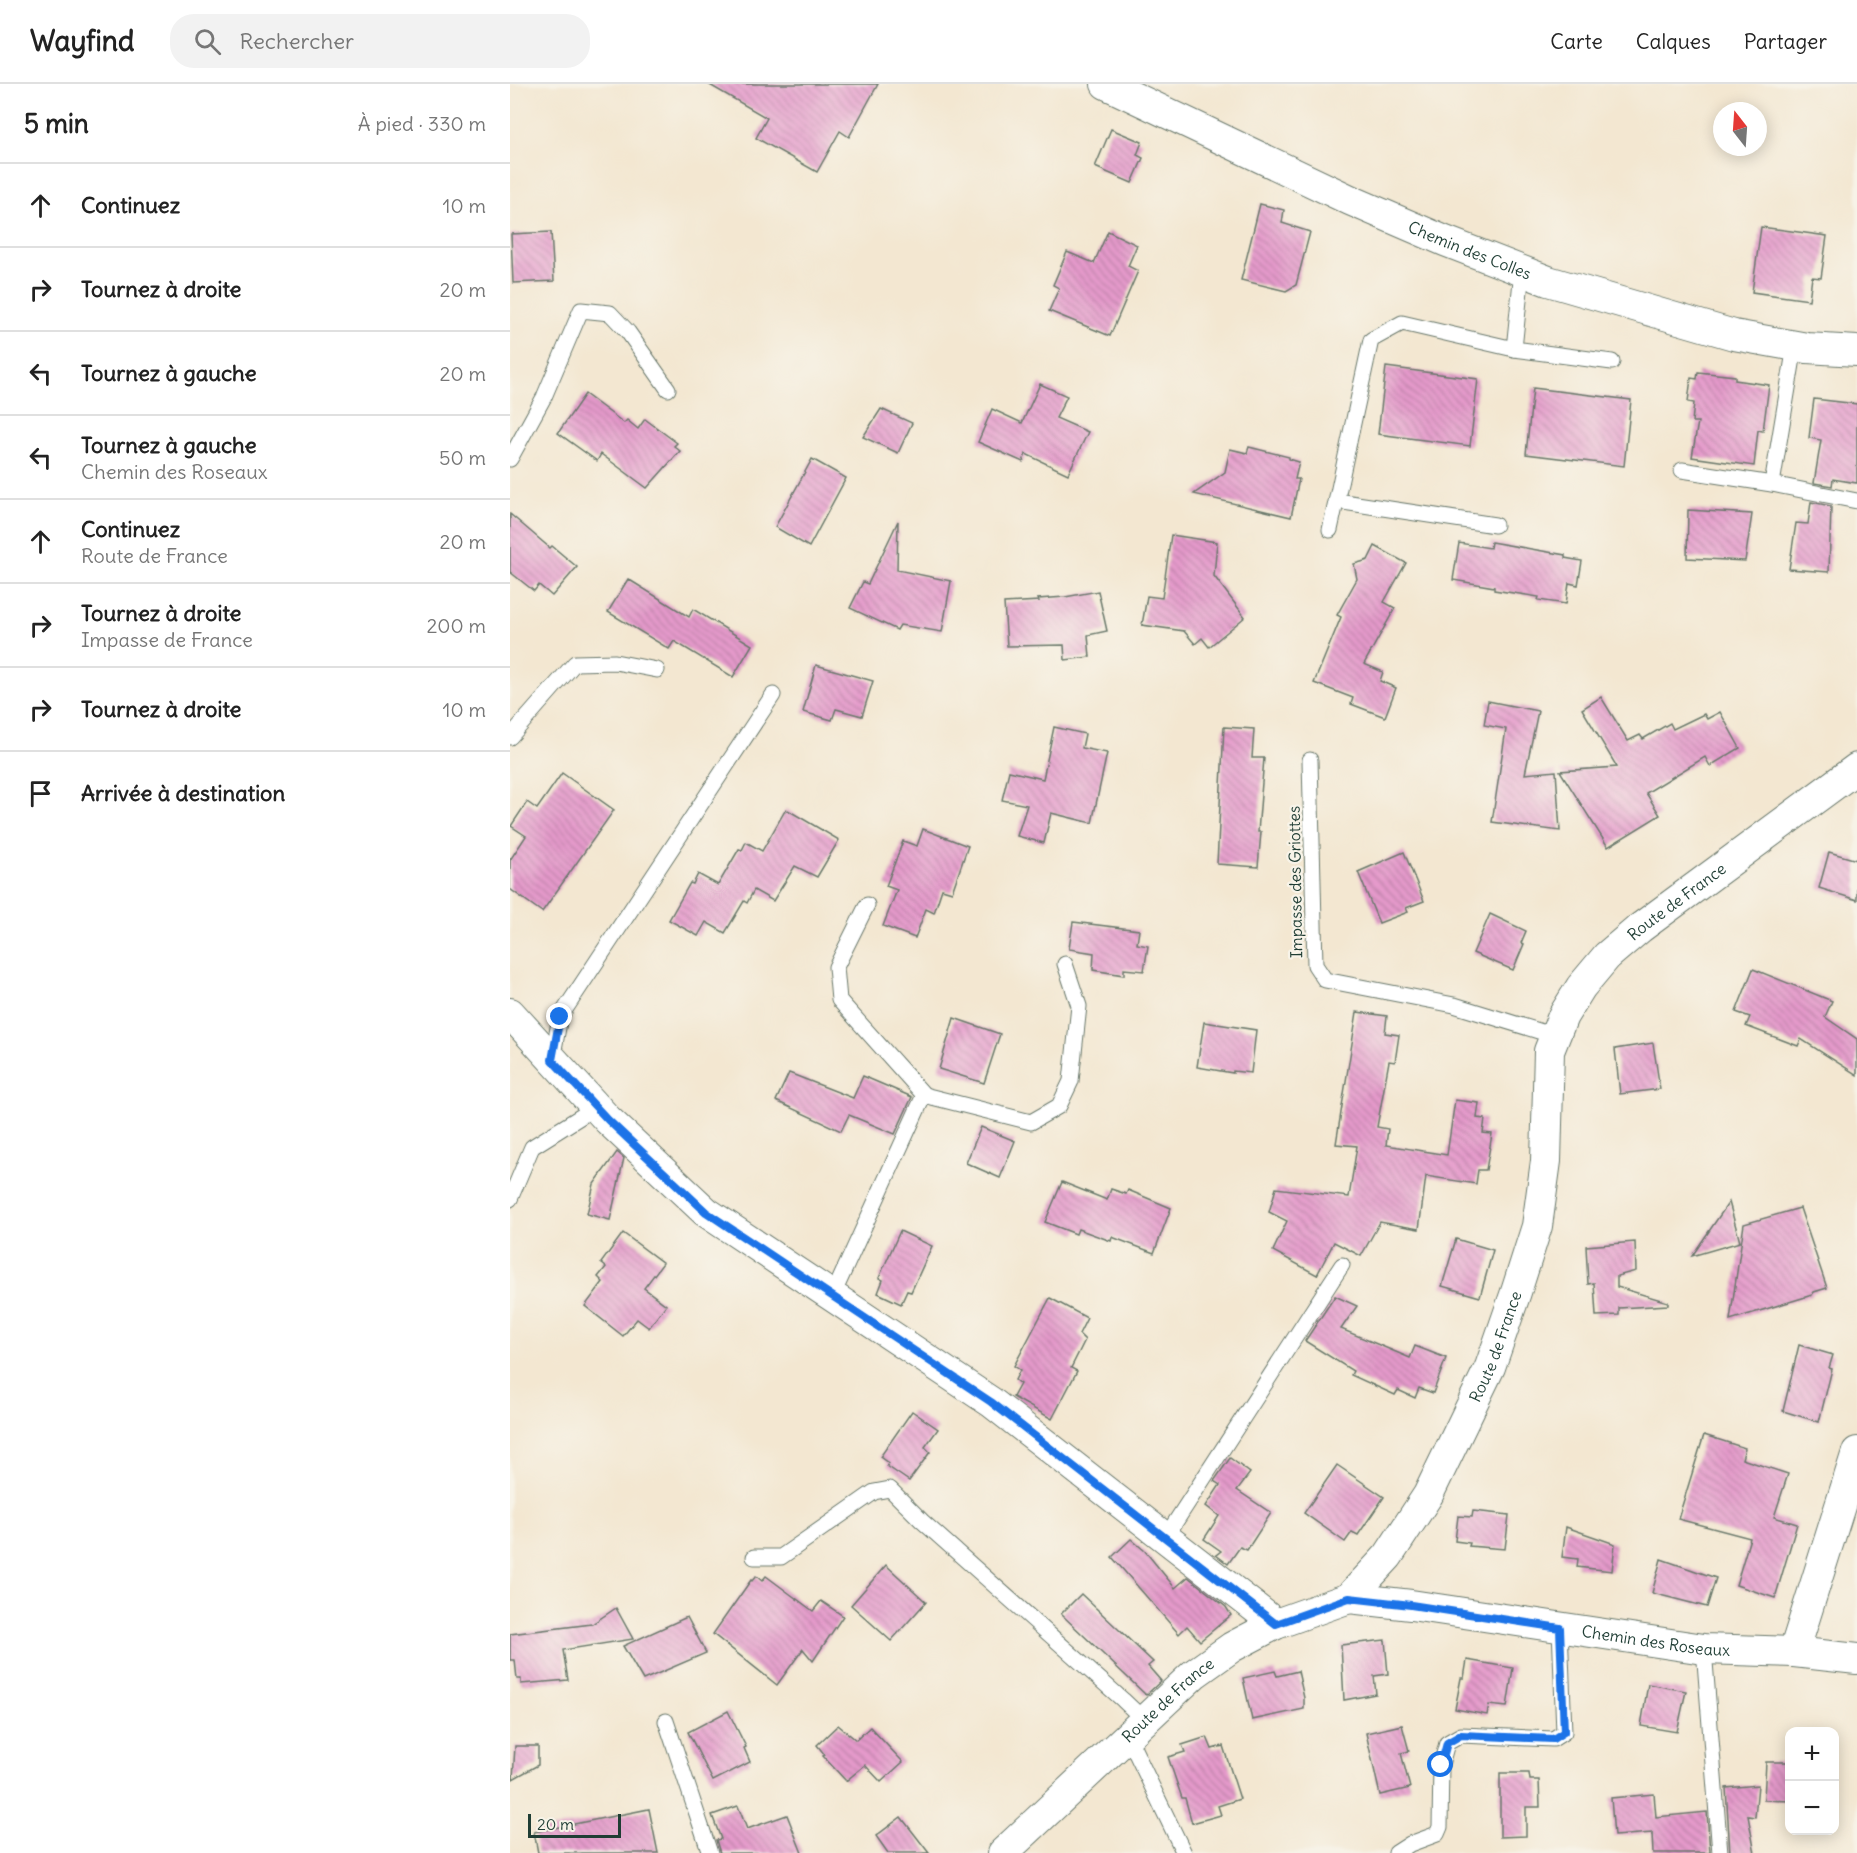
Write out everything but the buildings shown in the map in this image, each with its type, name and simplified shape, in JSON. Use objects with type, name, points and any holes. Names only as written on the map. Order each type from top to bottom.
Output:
[{"type":"street","name":"Chemin des Colles","points":[[1106,84],[1350,200],[1444,241],[1548,281],[1734,335],[1794,346],[1857,351]]},
{"type":"street","name":"Route de France","points":[[1003,1853],[1194,1674],[1232,1647],[1276,1624],[1349,1598],[1388,1556],[1428,1495],[1490,1367],[1537,1226],[1546,1161],[1549,1051],[1563,1016],[1581,987],[1607,956],[1640,928],[1857,768]]},
{"type":"street","points":[[510,1013],[596,1107],[706,1212],[991,1402],[1276,1624]]},
{"type":"street","points":[[1794,1652],[1857,1452]]},
{"type":"street","name":"Chemin des Roseaux","points":[[1349,1598],[1411,1605],[1704,1649],[1794,1652],[1857,1659]]},
{"type":"lane","points":[[1514,349],[1522,271]]},
{"type":"lane","points":[[510,459],[544,397],[581,310],[610,314],[628,332],[668,389]]},
{"type":"lane","points":[[1330,530],[1371,340],[1402,323],[1514,349],[1612,362]]},
{"type":"lane","points":[[1773,484],[1794,346]]},
{"type":"lane","points":[[1682,470],[1773,484],[1857,501]]},
{"type":"lane","points":[[1337,501],[1495,525]]},
{"type":"lane","points":[[510,738],[575,663],[615,662],[657,670]]},
{"type":"lane","points":[[552,1060],[560,1017],[773,695]]},
{"type":"lane","name":"Impasse des Griottes","points":[[1310,760],[1315,965],[1325,980],[1454,1005],[1555,1036]]},
{"type":"lane","points":[[867,905],[836,967],[839,1000],[924,1095],[1030,1122],[1059,1106],[1071,1081],[1079,1006],[1065,964]]},
{"type":"lane","points":[[832,1297],[924,1095]]},
{"type":"lane","points":[[510,1199],[532,1148],[596,1107]]},
{"type":"lane","points":[[1165,1538],[1342,1265]]},
{"type":"lane","points":[[754,1557],[781,1557],[874,1492],[891,1488],[922,1521],[1123,1700],[1133,1730],[1134,1749],[1184,1853]]},
{"type":"lane","points":[[1396,1853],[1410,1844],[1437,1834],[1440,1827],[1441,1765],[1447,1743],[1461,1735],[1553,1739],[1564,1732],[1560,1628]]},
{"type":"lane","points":[[1704,1649],[1720,1853]]},
{"type":"lane","points":[[666,1721],[710,1853]]},
{"type":"route","points":[[560,1017],[552,1060],[608,1120],[706,1212],[991,1402],[1276,1624],[1349,1598],[1560,1628],[1564,1732],[1553,1739],[1461,1735],[1447,1743],[1441,1765]]}]
